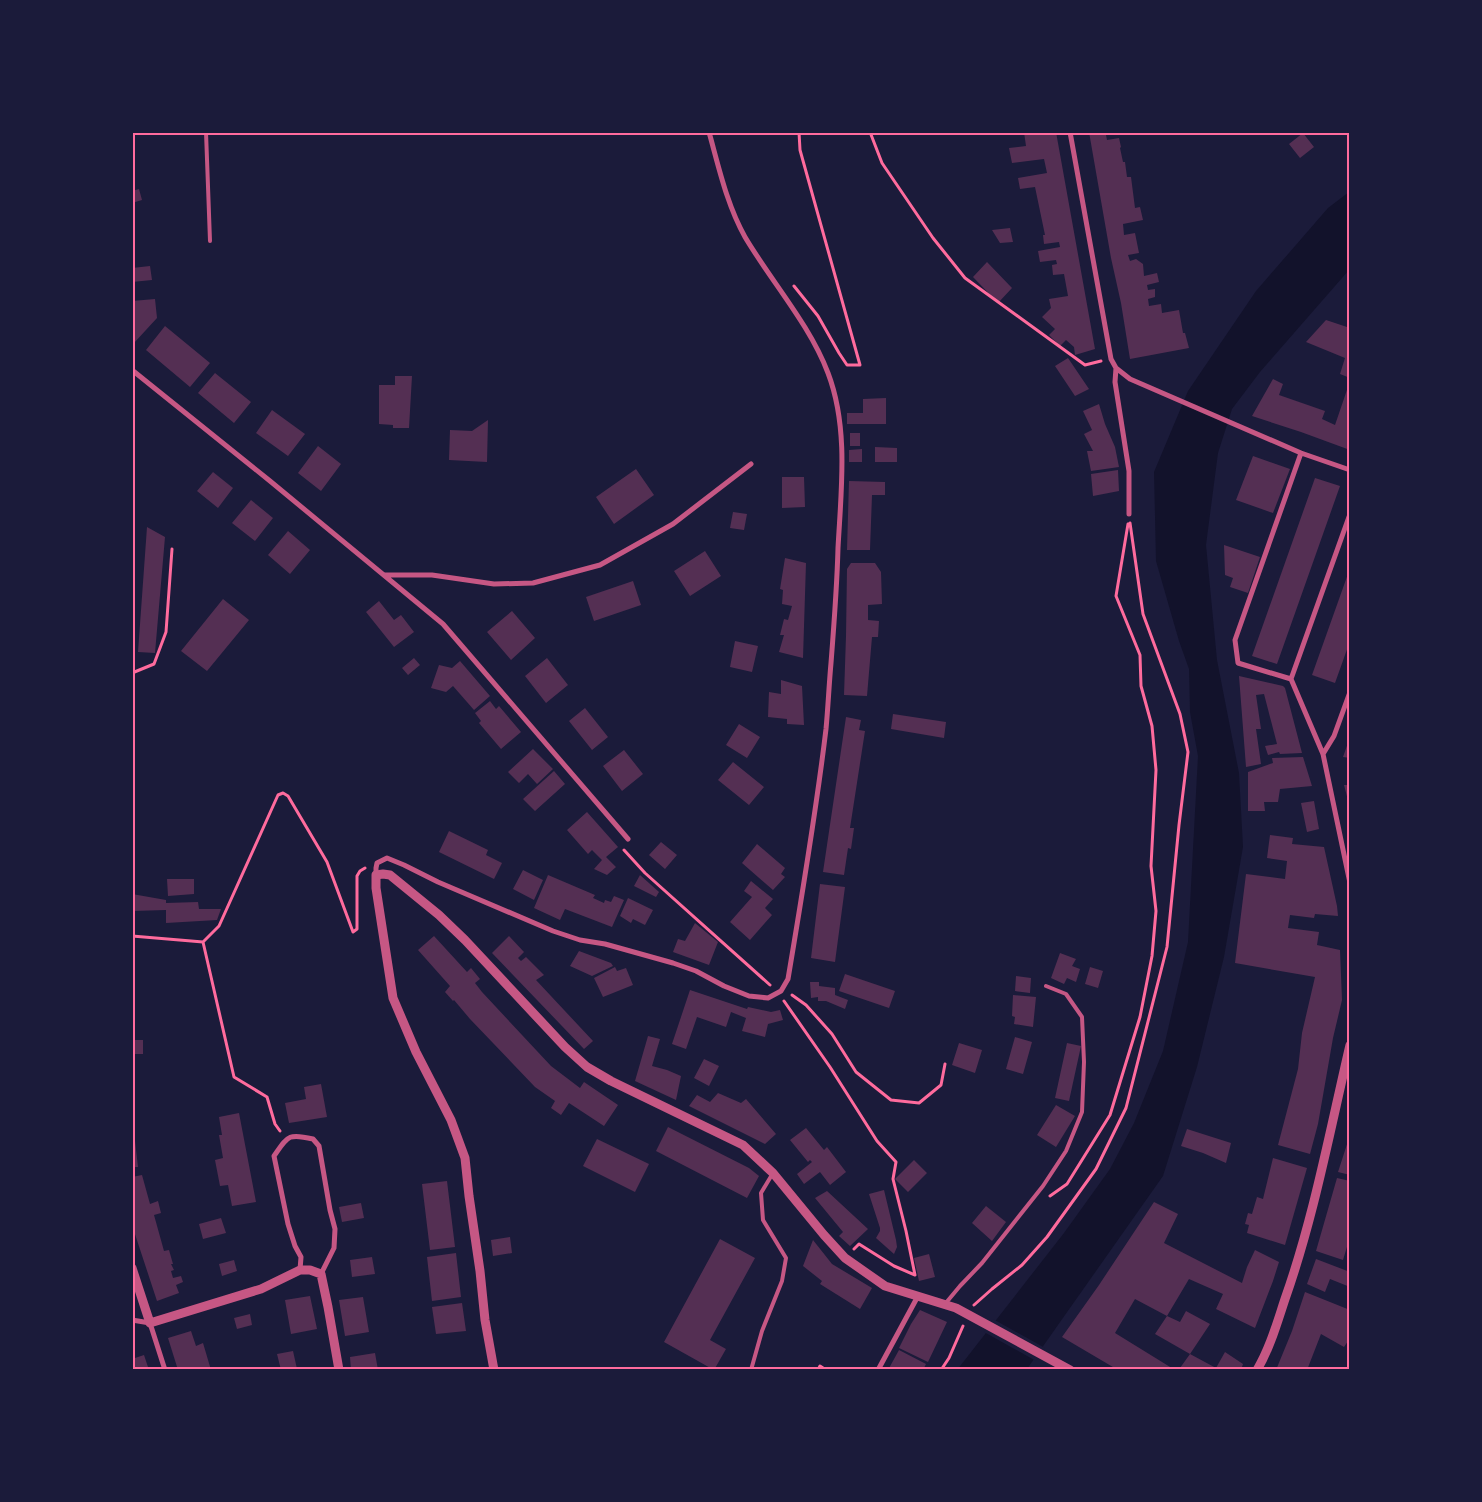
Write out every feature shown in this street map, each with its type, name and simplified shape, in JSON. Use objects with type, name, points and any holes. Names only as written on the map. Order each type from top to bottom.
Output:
[{"type":"street","points":[[494,1370],[485,1320],[465,1158],[451,1120],[416,1052],[393,998],[376,888],[377,863],[387,858],[553,931],[580,940],[604,944],[673,963],[696,971],[724,986],[749,996],[768,998],[778,993],[788,979],[807,864],[826,728],[837,574],[842,460],[840,418],[829,373],[814,341],[744,235],[729,202],[709,132]]},
{"type":"street","points":[[1070,132],[1111,358],[1116,368],[1130,379],[1301,453],[1350,470]]},
{"type":"street","points":[[1116,368],[1115,382],[1129,471],[1129,514]]},
{"type":"street","points":[[132,370],[444,624],[628,839]]},
{"type":"street","points":[[1291,679],[1238,663],[1235,640],[1301,453]]},
{"type":"street","points":[[385,575],[432,575],[494,584],[533,583],[600,565],[673,524],[750,464]]},
{"type":"street","points":[[1350,514],[1291,679],[1323,754],[1350,883]]},
{"type":"street","points":[[1323,754],[1334,736],[1350,692]]},
{"type":"street","points":[[376,872],[390,875],[439,915],[566,1047],[587,1066],[611,1081],[743,1145],[774,1173],[845,1258],[885,1286],[956,1308],[1070,1370]]},
{"type":"street","points":[[1257,1370],[1266,1354],[1300,1258],[1350,1045]]},
{"type":"street","points":[[300,1270],[301,1257],[294,1246],[288,1224],[274,1156],[286,1139],[294,1135],[313,1139],[319,1146],[335,1229],[334,1248],[321,1274],[339,1370]]},
{"type":"street","points":[[132,1268],[165,1370]]},
{"type":"street","points":[[132,1320],[150,1323],[261,1289],[300,1270],[310,1270],[321,1274]]},
{"type":"street","points":[[878,1370],[918,1295]]},
{"type":"lane","points":[[206,132],[210,241]]},
{"type":"lane","points":[[944,1304],[982,1263],[1043,1186],[1066,1151],[1082,1112],[1084,1062],[1082,1017],[1066,994],[1046,986]]},
{"type":"lane","points":[[751,1370],[762,1331],[782,1281],[786,1258],[763,1220],[761,1193],[774,1173]]},
{"type":"path","points":[[770,276],[782,272],[818,316],[838,353],[847,364],[860,365],[800,150],[799,132]]},
{"type":"path","points":[[870,132],[882,164],[933,238],[965,278],[1085,365],[1111,358]]},
{"type":"path","points":[[1067,1184],[1110,1115],[1140,1017],[1152,956],[1156,911],[1151,866],[1156,770],[1152,726],[1141,686],[1140,655],[1116,596],[1129,514]]},
{"type":"path","points":[[971,1310],[975,1302],[1022,1265],[1096,1169],[1126,1108],[1167,947],[1188,752],[1180,714],[1142,614],[1129,514]]},
{"type":"path","points":[[132,673],[154,664],[166,632],[172,549]]},
{"type":"path","points":[[132,936],[203,942],[219,926],[278,795],[283,793],[288,796],[327,862],[353,932],[357,929],[357,876],[366,867],[376,872]]},
{"type":"path","points":[[628,839],[622,848],[645,873],[778,993],[830,1067],[876,1141],[896,1162],[893,1179],[915,1275],[894,1266],[859,1244],[845,1258]]},
{"type":"path","points":[[203,942],[234,1077],[267,1097],[275,1124],[286,1139]]},
{"type":"path","points":[[783,988],[806,1005],[832,1034],[856,1072],[891,1100],[919,1103],[941,1085],[945,1064]]},
{"type":"path","points":[[940,1370],[949,1358],[967,1318]]},
{"type":"path","points":[[818,1370],[820,1366],[826,1370]]},
{"type":"shaded area","points":[[1349,192],[1349,270],[1260,372],[1232,409],[1218,453],[1206,545],[1217,660],[1239,773],[1243,847],[1224,957],[1197,1067],[1163,1176],[1027,1369],[957,1370],[1064,1233],[1110,1169],[1134,1123],[1163,1051],[1188,942],[1198,756],[1190,712],[1189,669],[1156,561],[1154,472],[1188,391],[1256,291],[1328,208]]},
{"type":"pier","points":[[993,1319],[1045,1348],[1036,1361],[984,1332]]},
{"type":"building","points":[[1024,132],[1056,132],[1095,349],[1075,355],[1074,347],[1066,340],[1060,346],[1049,335],[1055,329],[1042,317],[1051,308],[1049,299],[1068,296],[1064,274],[1053,275],[1052,265],[1057,264],[1056,260],[1040,262],[1038,251],[1060,247],[1059,242],[1044,244],[1043,235],[1045,235],[1035,187],[1020,189],[1018,178],[1047,173],[1044,159],[1012,163],[1009,148],[1026,146]]},
{"type":"building","points":[[1089,132],[1113,132],[1106,135],[1107,140],[1119,138],[1127,177],[1131,177],[1135,208],[1140,207],[1143,220],[1123,224],[1124,235],[1135,233],[1139,253],[1128,255],[1130,261],[1136,259],[1143,264],[1144,276],[1157,273],[1159,282],[1147,285],[1148,290],[1155,289],[1155,297],[1148,299],[1149,306],[1161,304],[1162,313],[1179,310],[1183,333],[1185,333],[1189,348],[1130,359]]},
{"type":"building","points":[[1303,133],[1314,147],[1300,158],[1289,144]]},
{"type":"building","points":[[139,189],[142,200],[132,203],[132,191]]},
{"type":"building","points":[[1010,228],[1013,242],[1000,243],[992,230]]},
{"type":"building","points":[[987,262],[1012,288],[998,303],[973,277]]},
{"type":"building","points":[[150,266],[152,280],[132,282],[132,268]]},
{"type":"building","points":[[155,299],[157,318],[134,343],[132,301]]},
{"type":"building","points":[[1326,320],[1350,328],[1350,378],[1340,374],[1345,358],[1306,342]]},
{"type":"building","points":[[165,326],[210,363],[190,387],[146,350]]},
{"type":"building","points":[[1068,358],[1089,389],[1075,396],[1055,366]]},
{"type":"building","points":[[215,373],[251,402],[234,423],[198,393]]},
{"type":"building","points":[[395,376],[412,376],[409,428],[393,428],[393,425],[379,424],[379,385],[395,385]]},
{"type":"building","points":[[1273,379],[1283,384],[1279,395],[1325,411],[1322,419],[1335,425],[1350,381],[1350,450],[1252,416]]},
{"type":"building","points":[[886,398],[886,424],[847,424],[847,413],[863,413],[863,399]]},
{"type":"building","points":[[1099,404],[1115,447],[1119,467],[1091,471],[1087,451],[1093,451],[1084,434],[1092,430],[1083,411]]},
{"type":"building","points":[[272,410],[305,434],[288,456],[256,433]]},
{"type":"building","points":[[488,420],[487,462],[449,460],[450,430],[472,431]]},
{"type":"building","points":[[850,433],[860,433],[860,446],[850,446]]},
{"type":"building","points":[[318,446],[341,464],[321,491],[298,473]]},
{"type":"building","points":[[875,447],[897,448],[897,462],[875,462]]},
{"type":"building","points":[[862,449],[862,462],[849,462],[849,450]]},
{"type":"building","points":[[1253,456],[1290,469],[1273,513],[1236,500]]},
{"type":"building","points":[[636,469],[654,495],[614,524],[596,497]]},
{"type":"building","points":[[1118,470],[1119,491],[1093,496],[1091,474]]},
{"type":"building","points":[[213,472],[233,488],[218,508],[197,491]]},
{"type":"building","points":[[782,477],[804,477],[805,507],[782,508]]},
{"type":"building","points":[[1315,478],[1340,486],[1277,664],[1252,656]]},
{"type":"building","points":[[849,481],[885,482],[885,495],[872,495],[870,550],[847,550]]},
{"type":"building","points":[[251,500],[273,518],[255,541],[232,523]]},
{"type":"building","points":[[733,512],[747,514],[744,530],[730,528]]},
{"type":"building","points":[[147,527],[165,537],[155,653],[138,652]]},
{"type":"building","points":[[288,531],[310,550],[290,574],[268,555]]},
{"type":"building","points":[[1224,545],[1260,557],[1248,593],[1230,587],[1233,578],[1225,575]]},
{"type":"building","points":[[705,551],[721,576],[690,596],[674,571]]},
{"type":"building","points":[[785,558],[806,563],[803,658],[779,652],[784,635],[780,635],[784,619],[788,620],[792,606],[782,604],[783,590],[780,589]]},
{"type":"building","points":[[851,563],[875,563],[881,572],[882,604],[868,605],[868,620],[879,621],[878,637],[872,637],[867,696],[844,695],[847,569]]},
{"type":"building","points":[[1349,571],[1350,641],[1335,683],[1312,675]]},
{"type":"building","points":[[633,581],[641,605],[594,621],[586,597]]},
{"type":"building","points":[[223,599],[249,620],[207,671],[181,651]]},
{"type":"building","points":[[379,601],[394,620],[401,615],[414,632],[394,647],[366,612]]},
{"type":"building","points":[[512,611],[535,638],[511,660],[487,632]]},
{"type":"building","points":[[735,641],[758,646],[752,672],[730,667]]},
{"type":"building","points":[[414,658],[420,665],[408,675],[402,668]]},
{"type":"building","points":[[547,658],[568,685],[546,703],[525,676]]},
{"type":"building","points":[[460,661],[490,696],[474,710],[453,686],[446,692],[431,688],[439,665],[452,668]]},
{"type":"building","points":[[1239,676],[1285,688],[1302,753],[1280,754],[1279,752],[1268,755],[1265,746],[1277,744],[1264,694],[1256,695],[1261,729],[1256,729],[1261,764],[1246,767]]},
{"type":"building","points":[[781,680],[802,686],[804,725],[787,724],[787,719],[768,717],[769,692],[781,694]]},
{"type":"building","points":[[490,701],[496,709],[499,706],[521,732],[501,749],[479,723],[481,721],[475,713]]},
{"type":"building","points":[[585,708],[608,737],[592,750],[569,721]]},
{"type":"building","points":[[893,714],[946,722],[944,738],[891,729]]},
{"type":"building","points":[[846,717],[861,720],[859,730],[865,731],[850,828],[854,828],[851,849],[848,848],[844,875],[823,872]]},
{"type":"building","points":[[739,724],[760,737],[747,758],[726,745]]},
{"type":"building","points":[[1349,740],[1350,758],[1343,757]]},
{"type":"building","points":[[533,749],[553,769],[537,784],[528,774],[519,783],[508,772]]},
{"type":"building","points":[[624,750],[643,774],[622,791],[603,766]]},
{"type":"building","points":[[1303,757],[1312,786],[1280,789],[1278,802],[1264,802],[1265,811],[1248,811],[1248,772],[1273,763],[1272,758]]},
{"type":"building","points":[[733,762],[764,787],[749,805],[718,780]]},
{"type":"building","points":[[554,771],[565,784],[535,811],[523,799]]},
{"type":"building","points":[[1344,785],[1350,785],[1350,804],[1349,804]]},
{"type":"building","points":[[1314,801],[1319,829],[1307,832],[1301,803]]},
{"type":"building","points":[[587,812],[618,847],[606,857],[616,867],[607,875],[594,869],[602,860],[592,850],[588,854],[567,830]]},
{"type":"building","points":[[449,831],[488,850],[486,855],[502,863],[494,879],[439,852]]},
{"type":"building","points":[[1270,835],[1293,838],[1292,844],[1324,847],[1337,906],[1338,916],[1315,914],[1314,918],[1290,915],[1288,928],[1319,932],[1317,945],[1340,950],[1342,1000],[1333,1038],[1318,1124],[1310,1154],[1278,1145],[1298,1069],[1302,1033],[1315,977],[1235,963],[1246,874],[1285,879],[1287,861],[1267,858]]},
{"type":"building","points":[[661,842],[677,855],[665,869],[649,855]]},
{"type":"building","points":[[757,844],[785,868],[781,874],[785,877],[773,890],[742,863]]},
{"type":"building","points":[[523,870],[543,880],[534,900],[513,889]]},
{"type":"building","points":[[548,875],[595,895],[593,898],[604,903],[605,900],[611,902],[614,896],[624,900],[612,927],[565,909],[560,920],[534,908]]},
{"type":"building","points":[[640,875],[659,892],[656,897],[634,886]]},
{"type":"building","points":[[167,879],[194,879],[194,894],[168,896]]},
{"type":"building","points":[[751,881],[773,899],[765,908],[772,915],[750,940],[730,922],[752,897],[744,891]]},
{"type":"building","points":[[820,884],[845,887],[835,962],[811,958]]},
{"type":"building","points":[[132,894],[166,900],[166,903],[198,902],[199,909],[221,909],[217,920],[166,923],[166,910],[132,911]]},
{"type":"building","points":[[628,898],[653,910],[645,925],[633,919],[631,923],[620,916]]},
{"type":"building","points":[[695,923],[718,942],[709,965],[673,952],[678,939],[685,941]]},
{"type":"building","points":[[434,936],[467,972],[471,968],[480,979],[475,983],[482,992],[551,1066],[580,1088],[584,1082],[618,1105],[604,1126],[569,1103],[561,1115],[551,1108],[555,1101],[535,1087],[453,1001],[445,992],[450,986],[418,950]]},
{"type":"building","points":[[509,936],[524,952],[518,958],[521,961],[526,957],[544,975],[536,980],[593,1041],[584,1049],[492,953]]},
{"type":"building","points":[[579,951],[611,963],[613,966],[592,976],[570,966]]},
{"type":"building","points":[[1060,953],[1076,959],[1072,966],[1080,969],[1076,982],[1067,978],[1064,984],[1051,978]]},
{"type":"building","points":[[615,967],[617,971],[626,968],[633,985],[603,997],[594,978]]},
{"type":"building","points":[[1090,967],[1103,971],[1098,988],[1085,984]]},
{"type":"building","points":[[845,974],[895,991],[889,1008],[839,991]]},
{"type":"building","points":[[1016,976],[1031,978],[1030,993],[1015,991]]},
{"type":"building","points":[[810,982],[819,982],[819,986],[835,988],[835,995],[848,1000],[845,1009],[826,1001],[818,1001],[818,997],[811,998]]},
{"type":"building","points":[[690,990],[747,1009],[748,1007],[771,1012],[780,1010],[783,1020],[768,1024],[765,1037],[742,1031],[746,1018],[731,1012],[726,1027],[697,1017],[686,1049],[672,1044]]},
{"type":"building","points":[[1013,995],[1036,997],[1033,1027],[1014,1024],[1015,1017],[1012,1016]]},
{"type":"building","points":[[648,1036],[660,1039],[652,1066],[681,1076],[676,1100],[635,1081]]},
{"type":"building","points":[[1015,1037],[1032,1042],[1023,1074],[1006,1069]]},
{"type":"building","points":[[132,1040],[143,1040],[143,1054],[132,1054]]},
{"type":"building","points":[[959,1043],[982,1050],[975,1073],[952,1065]]},
{"type":"building","points":[[1067,1043],[1081,1046],[1069,1101],[1055,1098]]},
{"type":"building","points":[[704,1059],[719,1066],[709,1086],[694,1078]]},
{"type":"building","points":[[321,1084],[327,1117],[289,1123],[285,1103],[306,1099],[304,1087]]},
{"type":"building","points":[[718,1093],[741,1103],[746,1099],[776,1134],[765,1144],[689,1106],[697,1095],[710,1102]]},
{"type":"building","points":[[1056,1105],[1075,1116],[1056,1147],[1037,1135]]},
{"type":"building","points":[[239,1113],[256,1202],[232,1206],[228,1185],[220,1186],[215,1160],[223,1158],[219,1135],[222,1135],[219,1117]]},
{"type":"building","points":[[668,1127],[749,1168],[759,1176],[747,1198],[656,1151]]},
{"type":"building","points":[[806,1128],[824,1150],[827,1147],[846,1172],[830,1185],[820,1172],[804,1184],[797,1174],[812,1162],[810,1160],[808,1162],[790,1140]]},
{"type":"building","points":[[1187,1129],[1231,1143],[1226,1163],[1181,1146]]},
{"type":"building","points":[[132,1132],[134,1132],[138,1167],[132,1167]]},
{"type":"building","points":[[1350,1135],[1350,1175],[1338,1172]]},
{"type":"building","points":[[597,1139],[649,1164],[635,1192],[583,1166]]},
{"type":"building","points":[[1273,1158],[1307,1168],[1285,1245],[1247,1233],[1249,1225],[1245,1224],[1248,1213],[1252,1214],[1257,1197],[1263,1199]]},
{"type":"building","points":[[914,1160],[927,1173],[908,1192],[895,1179]]},
{"type":"building","points":[[142,1175],[150,1204],[158,1201],[161,1213],[154,1215],[164,1251],[169,1250],[174,1270],[171,1271],[173,1278],[181,1276],[183,1282],[176,1285],[179,1293],[157,1301],[132,1225],[132,1177]]},
{"type":"building","points":[[1337,1178],[1350,1181],[1350,1237],[1343,1260],[1316,1251]]},
{"type":"building","points":[[447,1181],[455,1247],[430,1250],[422,1184]]},
{"type":"building","points":[[884,1190],[896,1240],[897,1247],[894,1254],[876,1238],[880,1228],[869,1194]]},
{"type":"building","points":[[827,1191],[868,1229],[850,1246],[839,1236],[843,1232],[815,1198]]},
{"type":"building","points":[[1154,1202],[1178,1214],[1164,1243],[1242,1283],[1255,1250],[1279,1262],[1255,1328],[1216,1309],[1223,1294],[1189,1279],[1167,1316],[1135,1299],[1115,1333],[1175,1370],[1118,1370],[1062,1337]]},
{"type":"building","points":[[361,1203],[364,1218],[342,1222],[339,1207]]},
{"type":"building","points":[[986,1206],[1006,1222],[992,1241],[972,1223]]},
{"type":"building","points":[[221,1218],[226,1233],[203,1239],[199,1224]]},
{"type":"building","points":[[510,1237],[512,1253],[493,1256],[491,1240]]},
{"type":"building","points":[[720,1239],[755,1258],[710,1340],[726,1349],[714,1370],[664,1342]]},
{"type":"building","points":[[813,1240],[832,1264],[872,1288],[860,1309],[820,1284],[822,1281],[803,1266]]},
{"type":"building","points":[[456,1253],[461,1297],[432,1301],[427,1257]]},
{"type":"building","points":[[929,1254],[935,1277],[919,1281],[914,1258]]},
{"type":"building","points":[[372,1257],[375,1274],[352,1277],[350,1260]]},
{"type":"building","points":[[1316,1259],[1350,1272],[1350,1287],[1330,1279],[1325,1292],[1307,1284]]},
{"type":"building","points":[[234,1260],[237,1271],[222,1276],[219,1264]]},
{"type":"building","points":[[1305,1292],[1350,1310],[1350,1338],[1344,1347],[1321,1334],[1307,1370],[1276,1370],[1292,1331]]},
{"type":"building","points":[[310,1296],[317,1329],[291,1334],[285,1300]]},
{"type":"building","points":[[363,1297],[369,1332],[345,1336],[339,1300]]},
{"type":"building","points":[[462,1303],[466,1331],[436,1334],[432,1307]]},
{"type":"building","points":[[920,1310],[947,1322],[928,1362],[899,1348]]},
{"type":"building","points":[[1186,1311],[1210,1324],[1190,1354],[1155,1334],[1167,1316],[1180,1322]]},
{"type":"building","points":[[250,1314],[252,1325],[237,1329],[234,1318]]},
{"type":"building","points":[[191,1331],[196,1346],[203,1343],[211,1370],[178,1370],[168,1338]]},
{"type":"building","points":[[899,1350],[926,1364],[923,1370],[888,1370]]},
{"type":"building","points":[[293,1351],[297,1369],[281,1370],[277,1354]]},
{"type":"building","points":[[1225,1352],[1243,1364],[1241,1370],[1180,1368],[1190,1354],[1216,1368]]},
{"type":"building","points":[[375,1353],[378,1370],[351,1370],[350,1357]]},
{"type":"building","points":[[144,1355],[149,1370],[132,1370],[132,1359]]}]
